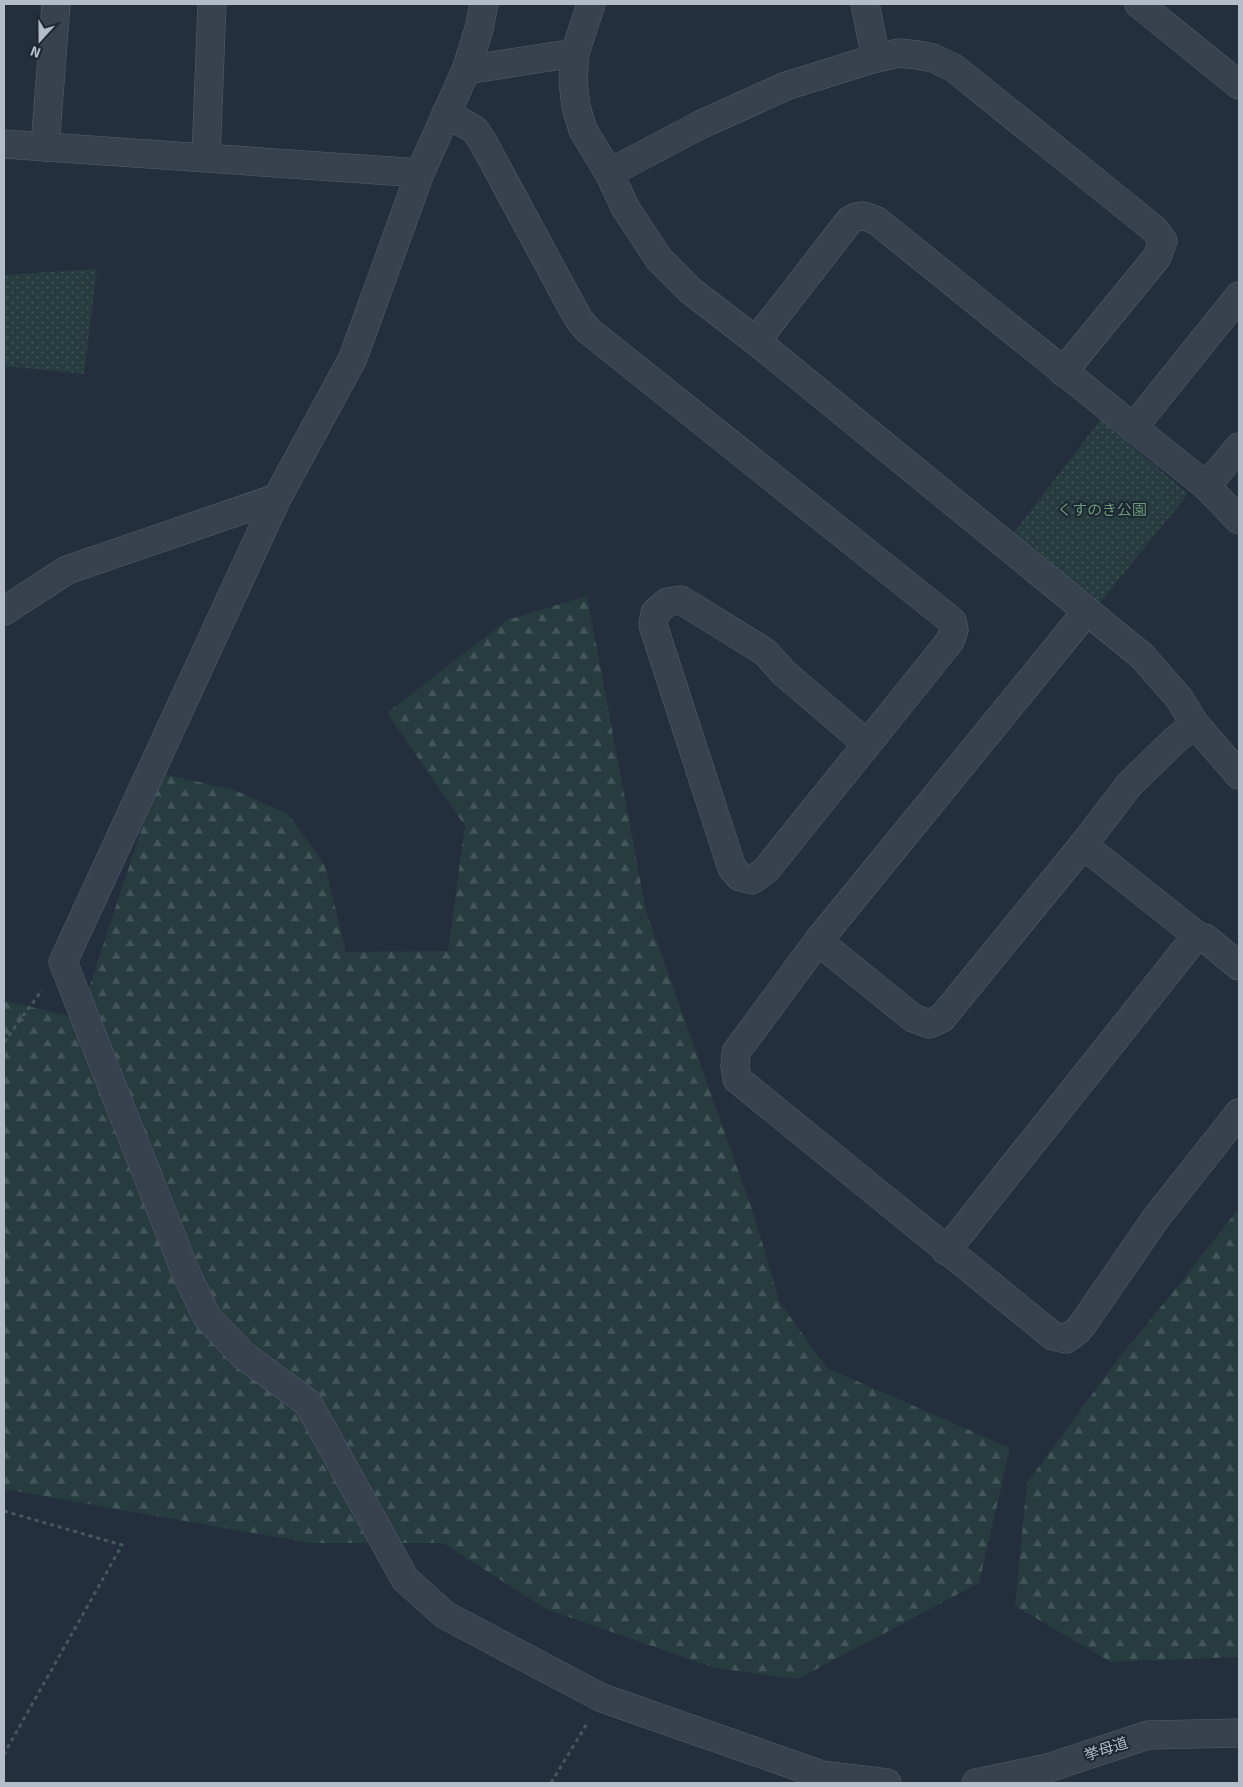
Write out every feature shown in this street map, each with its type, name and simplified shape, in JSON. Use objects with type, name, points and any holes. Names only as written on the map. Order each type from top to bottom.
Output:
[{"type":"street","points":[[45,147],[56,4]]},
{"type":"street","points":[[206,157],[212,4]]},
{"type":"street","points":[[484,4],[479,29],[466,70],[420,173],[353,358],[277,498],[63,962],[186,1273],[208,1317],[244,1355],[308,1403],[405,1578],[445,1615],[602,1698],[817,1779],[887,1783]]},
{"type":"street","points":[[591,4],[574,54],[576,107],[583,130],[609,173],[626,209],[659,260],[691,291],[756,341],[1142,656],[1179,698],[1195,724],[1239,775]]},
{"type":"street","points":[[865,4],[876,58]]},
{"type":"street","points":[[1139,4],[1239,85]]},
{"type":"street","points":[[609,173],[700,125],[786,86],[898,53],[933,58],[954,68],[1154,228],[1162,241],[1157,256],[1063,372]]},
{"type":"street","points":[[466,70],[574,54]]},
{"type":"street","points":[[446,112],[475,130],[483,142],[573,309],[589,331],[952,621],[954,630],[950,641],[766,870],[752,880],[740,877],[732,868],[653,625],[654,613],[667,602],[681,600],[765,652],[784,673],[867,744]]},
{"type":"street","points":[[4,144],[420,173]]},
{"type":"street","points":[[756,341],[850,220],[858,216],[865,216],[877,221],[1206,486],[1239,520]]},
{"type":"street","points":[[1133,428],[1239,296]]},
{"type":"street","points":[[1206,486],[1239,447]]},
{"type":"street","points":[[4,611],[67,570],[277,498]]},
{"type":"street","points":[[1088,611],[818,941],[736,1052],[737,1080],[1053,1336],[1066,1339],[1083,1324],[1156,1218],[1239,1113]]},
{"type":"street","points":[[818,941],[913,1018],[929,1024],[942,1018],[1083,845],[1129,785],[1174,741],[1195,724]]},
{"type":"street","points":[[1083,845],[1199,937],[1206,938],[1239,966]]},
{"type":"street","points":[[946,1251],[1194,939],[1199,937]]},
{"type":"street","name":"挙母道","points":[[976,1783],[1048,1768],[1148,1736],[1239,1733]]},
{"type":"path","points":[[4,1042],[63,962]]},
{"type":"path","points":[[4,1511],[122,1545],[4,1754]]},
{"type":"path","points":[[551,1783],[602,1698]]},
{"type":"green space","points":[[97,269],[84,374],[4,366],[4,275]]},
{"type":"green space","name":"くすのき公園","points":[[1101,419],[1188,494],[1095,609],[1009,539]]},
{"type":"green space","points":[[587,596],[646,911],[754,1215],[780,1303],[827,1368],[1010,1448],[979,1583],[798,1679],[715,1668],[546,1609],[443,1543],[310,1543],[4,1489],[4,1001],[79,1018],[160,773],[234,790],[288,814],[325,865],[346,952],[448,951],[465,826],[387,713],[507,620]]},
{"type":"green space","points":[[1239,1208],[1239,1657],[1111,1662],[1015,1606],[1027,1483],[1118,1359]]}]
